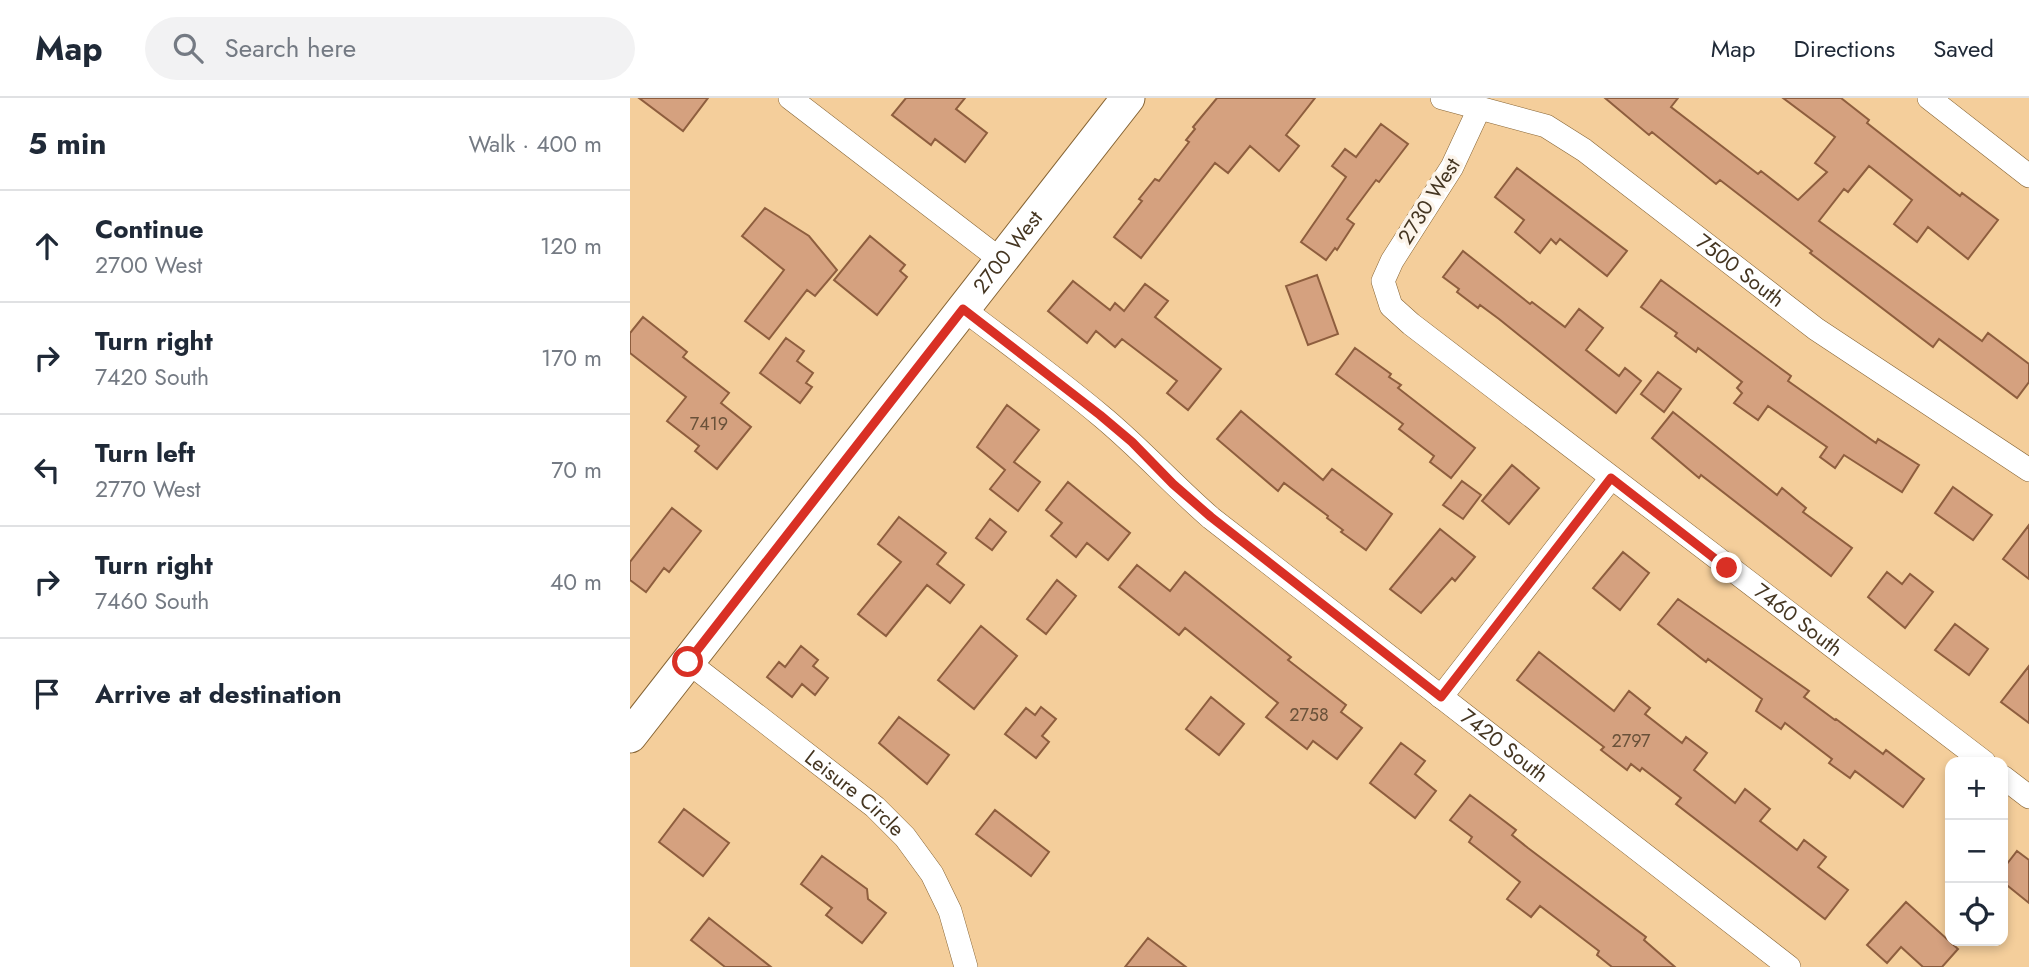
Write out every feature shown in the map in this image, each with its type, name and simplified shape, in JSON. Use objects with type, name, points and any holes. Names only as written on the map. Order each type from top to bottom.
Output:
[{"type":"main road","name":"2700 West","points":[[630,736],[1128,98]]},
{"type":"street","points":[[790,98],[1002,260]]},
{"type":"street","name":"7500 South","points":[[1441,98],[1546,126],[1584,150],[1816,328],[2029,470]]},
{"type":"street","points":[[1929,98],[2029,176]]},
{"type":"street","name":"2730 West","points":[[1385,293],[1383,281],[1392,261],[1452,167],[1479,109]]},
{"type":"street","name":"7460 South","points":[[1385,293],[1391,306],[1410,324],[1977,757]]},
{"type":"street","name":"7420 South","points":[[963,309],[1100,415],[1211,517],[1790,967]]},
{"type":"street","points":[[1441,697],[1611,478]]},
{"type":"street","name":"Leisure Circle","points":[[688,662],[875,807],[905,837],[932,874],[950,911],[966,967]]},
{"type":"street","points":[[2008,781],[2029,797]]},
{"type":"building","points":[[639,98],[708,98],[683,131]]},
{"type":"building","points":[[906,98],[965,98],[956,109],[987,133],[965,162],[935,139],[931,145],[892,115]]},
{"type":"building","points":[[1217,98],[1315,98],[1286,135],[1299,146],[1279,171],[1250,146],[1228,173],[1215,163],[1141,258],[1114,237],[1142,201],[1139,199],[1155,179],[1159,181],[1189,142],[1186,140],[1195,129],[1193,127]]},
{"type":"building","points":[[1605,98],[1678,98],[1671,107],[1758,174],[1761,171],[1798,200],[1827,172],[1815,163],[1835,137],[1783,98],[1841,98],[1869,120],[1867,123],[1960,196],[1962,193],[1998,220],[1968,259],[1928,227],[1917,242],[1894,224],[1912,200],[1869,166],[1848,192],[1844,189],[1819,221],[1982,341],[1988,333],[2029,364],[2029,382],[2017,398],[1939,339],[1933,347],[1720,180],[1716,184],[1652,132],[1649,135]]},
{"type":"building","points":[[1381,124],[1408,144],[1379,182],[1376,180],[1347,219],[1354,224],[1337,250],[1335,248],[1326,260],[1301,242],[1346,177],[1332,166],[1345,149],[1356,157]]},
{"type":"building","points":[[1517,168],[1627,251],[1607,276],[1560,239],[1556,244],[1551,239],[1540,253],[1515,232],[1524,220],[1495,197]]},
{"type":"building","points":[[765,208],[809,236],[837,270],[815,296],[807,290],[769,339],[745,321],[784,270],[742,236]]},
{"type":"building","points":[[870,236],[905,265],[900,271],[907,277],[877,315],[834,280]]},
{"type":"building","points":[[1463,251],[1530,304],[1532,302],[1565,327],[1579,309],[1603,328],[1586,350],[1619,376],[1625,368],[1641,381],[1616,413],[1499,319],[1480,305],[1478,308],[1457,292],[1459,289],[1443,277]]},
{"type":"building","points":[[1317,275],[1338,334],[1308,345],[1286,286]]},
{"type":"building","points":[[1661,280],[1791,376],[1788,381],[1876,443],[1878,439],[1919,465],[1902,492],[1844,455],[1835,468],[1820,457],[1827,447],[1768,406],[1758,420],[1734,403],[1742,393],[1737,388],[1742,382],[1698,348],[1696,352],[1675,336],[1677,333],[1641,307]]},
{"type":"building","points":[[1073,281],[1110,310],[1115,303],[1124,311],[1145,284],[1168,301],[1155,317],[1221,369],[1188,410],[1167,393],[1177,381],[1122,339],[1115,347],[1096,331],[1087,343],[1048,311]]},
{"type":"building","points":[[643,317],[687,352],[683,357],[729,393],[721,403],[751,427],[717,469],[695,451],[699,446],[667,421],[686,397],[630,353],[630,333]]},
{"type":"building","points":[[786,338],[804,351],[797,361],[813,373],[806,383],[812,387],[800,403],[760,373]]},
{"type":"building","points":[[1355,348],[1391,374],[1389,377],[1401,385],[1398,388],[1475,448],[1451,478],[1430,462],[1434,456],[1399,429],[1403,424],[1336,374]]},
{"type":"building","points":[[1658,372],[1681,389],[1664,412],[1641,394]]},
{"type":"building","points":[[1007,405],[1039,430],[1014,462],[1040,482],[1018,511],[990,489],[1005,470],[977,447]]},
{"type":"building","points":[[1241,411],[1323,480],[1332,469],[1392,514],[1366,550],[1341,532],[1343,530],[1327,518],[1328,516],[1284,483],[1278,491],[1217,439]]},
{"type":"building","points":[[1673,412],[1777,495],[1782,488],[1806,508],[1803,512],[1852,548],[1831,576],[1701,475],[1699,478],[1652,438]]},
{"type":"building","points":[[1512,465],[1539,488],[1509,524],[1482,501]]},
{"type":"building","points":[[1462,481],[1481,495],[1463,519],[1443,505]]},
{"type":"building","points":[[1068,482],[1130,533],[1108,560],[1087,543],[1076,557],[1051,536],[1062,523],[1046,510]]},
{"type":"building","points":[[1953,487],[1992,515],[1973,540],[1935,513]]},
{"type":"building","points":[[672,508],[701,531],[669,572],[664,568],[646,592],[630,580],[630,562]]},
{"type":"building","points":[[899,517],[946,553],[937,564],[964,585],[950,603],[927,585],[886,636],[858,614],[901,562],[878,544]]},
{"type":"building","points":[[990,519],[1006,532],[992,550],[976,538]]},
{"type":"building","points":[[2029,525],[2029,579],[2003,559]]},
{"type":"building","points":[[1440,529],[1475,557],[1455,581],[1452,578],[1421,613],[1390,589]]},
{"type":"building","points":[[1623,552],[1649,573],[1620,610],[1593,588]]},
{"type":"building","points":[[1137,565],[1170,591],[1185,572],[1291,657],[1288,660],[1346,705],[1341,712],[1362,728],[1337,759],[1313,741],[1307,749],[1266,717],[1278,703],[1185,628],[1179,635],[1119,587]]},
{"type":"building","points":[[1887,572],[1902,584],[1910,574],[1933,592],[1905,628],[1868,597]]},
{"type":"building","points":[[1057,580],[1076,596],[1046,634],[1027,619]]},
{"type":"building","points":[[1678,599],[1809,691],[1804,697],[1835,720],[1883,754],[1886,750],[1924,779],[1903,807],[1855,771],[1850,778],[1829,763],[1832,759],[1785,723],[1781,729],[1756,711],[1762,699],[1708,659],[1706,662],[1658,624]]},
{"type":"building","points":[[1955,624],[1988,649],[1969,675],[1935,650]]},
{"type":"building","points":[[981,626],[1017,656],[974,709],[938,680]]},
{"type":"building","points":[[801,646],[818,660],[813,666],[828,678],[815,695],[802,684],[792,697],[767,677],[779,662],[785,667]]},
{"type":"building","points":[[1539,652],[1614,711],[1629,691],[1650,708],[1645,714],[1682,743],[1686,737],[1707,753],[1694,770],[1735,803],[1745,789],[1770,809],[1760,821],[1797,850],[1804,840],[1826,857],[1818,867],[1848,890],[1825,919],[1676,804],[1681,798],[1642,768],[1640,771],[1631,764],[1627,770],[1601,750],[1604,747],[1517,680]]},
{"type":"building","points":[[2029,666],[2029,723],[2001,702]]},
{"type":"building","points":[[1211,697],[1244,724],[1219,755],[1186,729]]},
{"type":"building","points":[[1041,707],[1056,719],[1042,736],[1049,742],[1036,758],[1005,734],[1026,708],[1035,715]]},
{"type":"building","points":[[899,717],[949,755],[927,784],[879,743]]},
{"type":"building","points":[[1401,743],[1425,761],[1415,774],[1436,791],[1415,818],[1370,783]]},
{"type":"building","points":[[1470,795],[1516,830],[1512,835],[1528,848],[1646,937],[1644,940],[1675,967],[1612,967],[1597,955],[1599,951],[1540,906],[1531,917],[1507,899],[1520,882],[1469,842],[1472,837],[1450,820]]},
{"type":"building","points":[[684,809],[729,843],[703,876],[659,842]]},
{"type":"building","points":[[995,810],[1049,852],[1031,876],[976,834]]},
{"type":"building","points":[[2017,851],[2029,860],[2029,903],[2008,886],[2008,863]]},
{"type":"building","points":[[822,856],[867,889],[868,899],[886,913],[862,943],[826,915],[832,908],[801,884]]},
{"type":"building","points":[[1906,902],[1945,937],[1945,946],[1955,946],[1958,949],[1942,967],[1923,967],[1901,947],[1887,963],[1867,945]]},
{"type":"building","points":[[709,918],[771,967],[725,967],[691,940]]},
{"type":"building","points":[[1148,938],[1186,967],[1125,967]]},
{"type":"route","points":[[688,662],[963,309],[1100,415],[1211,517],[1441,697],[1611,478],[1727,568]]}]
